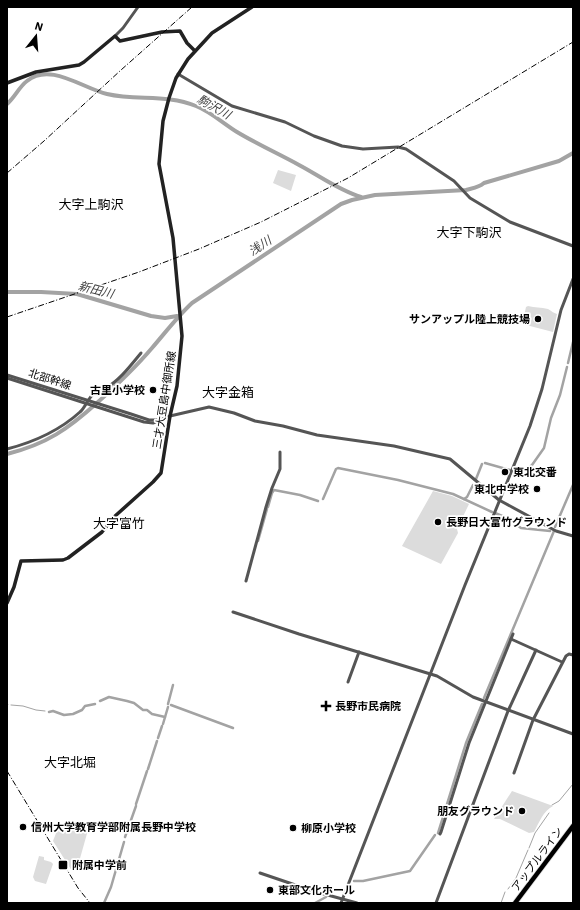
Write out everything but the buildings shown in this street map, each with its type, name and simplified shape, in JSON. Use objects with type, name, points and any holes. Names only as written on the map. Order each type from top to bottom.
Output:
[{"type":"highway","name":"アップルライン","points":[[515,903],[573,826]]},
{"type":"main road","name":"三才大豆島中御所線","points":[[7,603],[14,588],[21,561],[63,560],[68,558],[99,536],[124,508],[161,473],[178,377],[182,336],[173,238],[159,164],[162,121],[178,74],[195,51],[212,33],[252,7]]},
{"type":"main road","points":[[7,83],[36,72],[79,65],[115,36],[120,41],[162,32],[180,31],[187,43],[195,51]]},
{"type":"street","points":[[115,36],[138,7]]},
{"type":"street","points":[[178,74],[232,106],[285,122],[314,136],[342,146],[363,149],[402,147],[450,177],[470,198],[515,224],[573,246]]},
{"type":"street","points":[[341,901],[499,500],[530,426],[538,402],[561,310],[573,279]]},
{"type":"street","points":[[7,449],[33,442],[72,420],[89,403],[95,393],[107,388],[141,353]]},
{"type":"street","name":"北部幹線","points":[[7,375],[89,403]]},
{"type":"street","name":"北部幹線","points":[[7,378],[89,403]]},
{"type":"street","points":[[89,403],[149,420],[209,407],[234,413],[255,421],[284,426],[317,435],[394,446],[450,459],[499,500],[556,531],[573,536]]},
{"type":"street","points":[[246,581],[266,507],[280,469],[280,452]]},
{"type":"street","points":[[233,612],[299,634],[431,674],[446,680],[473,697],[573,734]]},
{"type":"street","points":[[440,834],[468,743],[513,634]]},
{"type":"street","points":[[511,639],[562,662]]},
{"type":"street","points":[[436,903],[508,711],[536,650]]},
{"type":"street","points":[[348,682],[359,652]]},
{"type":"street","points":[[514,772],[533,720],[562,662],[568,655],[573,655]]},
{"type":"street","points":[[260,873],[341,901],[357,903]]},
{"type":"shaded area","points":[[278,170],[296,175],[291,191],[273,183]]},
{"type":"shaded area","name":"サンアップル陸上競技場","points":[[526,307],[548,309],[557,314],[553,332],[503,319],[506,316],[520,319],[524,316]]},
{"type":"shaded area","name":"長野日大富竹グラウンド","points":[[433,491],[452,496],[469,504],[457,529],[458,533],[441,564],[402,546]]},
{"type":"shaded area","name":"朋友グラウンド","points":[[512,791],[553,806],[544,814],[534,832],[529,833],[500,819],[494,819]]},
{"type":"shaded area","points":[[60,823],[88,830],[79,862],[75,861],[72,871],[53,841]]},
{"type":"shaded area","points":[[39,856],[44,857],[44,860],[53,864],[46,884],[35,881],[33,877]]},
{"type":"waterway","name":"駒沢川","points":[[7,104],[27,81],[36,76],[46,74],[66,78],[107,94],[185,102],[202,109],[232,129],[337,187],[361,197]]},
{"type":"waterway","name":"浅川","points":[[7,454],[34,445],[67,428],[105,396],[146,355],[176,319],[192,303],[341,204],[375,195],[466,190],[478,187],[484,183],[559,161],[573,153]]},
{"type":"waterway","name":"新田川","points":[[7,292],[77,294],[151,316],[165,318],[177,316]]},
{"type":"waterway","points":[[568,363],[573,342]]},
{"type":"waterway","points":[[513,471],[526,471],[544,448],[551,418],[560,395],[567,367]]},
{"type":"waterway","points":[[485,463],[510,470]]},
{"type":"waterway","points":[[476,479],[482,464]]},
{"type":"waterway","points":[[323,499],[336,469],[338,468],[398,480],[453,494],[492,512]]},
{"type":"waterway","points":[[464,499],[467,497],[473,485]]},
{"type":"waterway","points":[[555,527],[573,485]]},
{"type":"waterway","points":[[268,507],[274,490],[300,495],[318,501]]},
{"type":"waterway","points":[[258,541],[267,509]]},
{"type":"waterway","points":[[495,513],[507,518],[521,528],[550,531]]},
{"type":"waterway","points":[[484,698],[554,531]]},
{"type":"waterway","points":[[168,704],[173,685]]},
{"type":"waterway","points":[[100,701],[109,697],[127,701],[134,703],[143,710],[147,710],[152,714],[165,717]]},
{"type":"waterway","points":[[49,712],[53,711],[64,715],[73,714],[82,710],[85,706],[95,704]]},
{"type":"waterway","points":[[438,833],[466,743],[482,704]]},
{"type":"waterway","points":[[11,705],[45,711]]},
{"type":"waterway","points":[[171,705],[233,728]]},
{"type":"waterway","points":[[163,724],[168,707]]},
{"type":"waterway","points":[[158,738],[162,726]]},
{"type":"waterway","points":[[148,769],[157,741]]},
{"type":"waterway","points":[[136,804],[147,771]]},
{"type":"waterway","points":[[552,805],[559,801],[573,784]]},
{"type":"waterway","points":[[125,837],[136,806]]},
{"type":"waterway","points":[[529,848],[535,833],[549,813]]},
{"type":"waterway","points":[[354,881],[363,881],[410,871],[435,835]]},
{"type":"waterway","points":[[104,903],[111,887],[124,842]]},
{"type":"waterway","points":[[508,889],[516,878],[528,850]]},
{"type":"waterway","points":[[501,903],[505,892]]},
{"type":"waterway","points":[[315,903],[326,897]]},
{"type":"railway","points":[[7,173],[192,7]]},
{"type":"railway","points":[[7,317],[139,272],[199,249],[261,222],[348,178],[573,42]]},
{"type":"railway","points":[[7,771],[78,888],[90,903]]},
{"type":"place","name":"サンアップル陸上競技場","points":[[538,319]]},
{"type":"place","name":"古里小学校","points":[[153,390]]},
{"type":"place","name":"東北交番","points":[[505,472]]},
{"type":"place","name":"東北中学校","points":[[537,489]]},
{"type":"place","name":"長野日大富竹グラウンド","points":[[438,522]]},
{"type":"place","name":"長野市民病院","points":[[326,706]]},
{"type":"place","name":"朋友グラウンド","points":[[522,811]]},
{"type":"place","name":"信州大学教育学部附属長野中学校","points":[[23,827]]},
{"type":"place","name":"柳原小学校","points":[[293,828]]},
{"type":"place","name":"附属中学前","points":[[63,865]]},
{"type":"place","name":"東部文化ホール","points":[[270,890]]},
{"type":"district","name":"大字上駒沢","points":[[91,204]]},
{"type":"district","name":"大字下駒沢","points":[[469,232]]},
{"type":"district","name":"大字金箱","points":[[228,392]]},
{"type":"district","name":"大字富竹","points":[[119,523]]},
{"type":"district","name":"大字北堀","points":[[70,762]]}]
